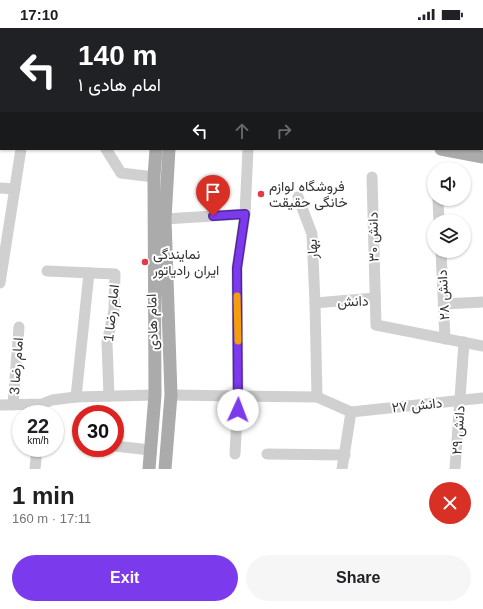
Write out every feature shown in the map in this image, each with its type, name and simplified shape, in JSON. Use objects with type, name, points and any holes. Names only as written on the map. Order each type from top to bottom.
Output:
[{"type":"main road","name":"امام هادی","points":[[149,469],[155,395],[154,178],[156,150]]},
{"type":"main road","name":"امام هادی","points":[[164,469],[171,396],[165,219],[169,150]]},
{"type":"main road","points":[[446,150],[483,157]]},
{"type":"main road","points":[[155,395],[171,396]]},
{"type":"street","points":[[0,282],[21,150]]},
{"type":"street","points":[[107,150],[121,173],[154,178]]},
{"type":"street","points":[[236,454],[238,396],[237,268],[245,214],[248,150]]},
{"type":"street","name":"دانش ۳۰","points":[[372,177],[375,298]]},
{"type":"street","points":[[0,188],[15,189]]},
{"type":"street","name":"بهار","points":[[298,197],[312,234],[314,303]]},
{"type":"street","points":[[165,219],[245,214]]},
{"type":"street","name":"دانش ۲۸","points":[[441,258],[445,339]]},
{"type":"street","name":"امام رضا 1","points":[[46,271],[115,274],[114,310],[107,343],[109,396]]},
{"type":"street","points":[[76,397],[88,273]]},
{"type":"street","name":"دانش","points":[[314,303],[375,298],[376,325],[483,346]]},
{"type":"street","points":[[444,304],[483,302]]},
{"type":"street","points":[[314,303],[317,397]]},
{"type":"street","name":"امام رضا 3","points":[[13,405],[19,327]]},
{"type":"street","name":"دانش ٢٩","points":[[455,469],[464,342]]},
{"type":"street","points":[[46,405],[52,400],[76,397],[155,395]]},
{"type":"street","points":[[171,396],[317,397],[352,412],[342,469]]},
{"type":"street","name":"دانش ۲۷","points":[[352,412],[483,398]]},
{"type":"street","points":[[0,405],[12,405]]},
{"type":"street","points":[[124,447],[150,450]]},
{"type":"street","points":[[267,454],[345,455]]},
{"type":"street","points":[[35,469],[36,457]]},
{"type":"slow traffic","points":[[237,296],[238,341]]},
{"type":"place","name":"فروشگاه لوازم خانگی حقیقت","points":[[261,194]]},
{"type":"place","name":"نمایندگی ایران رادیاتور","points":[[145,262]]},
{"type":"route","points":[[213,216],[245,214],[237,268],[238,410]]}]
